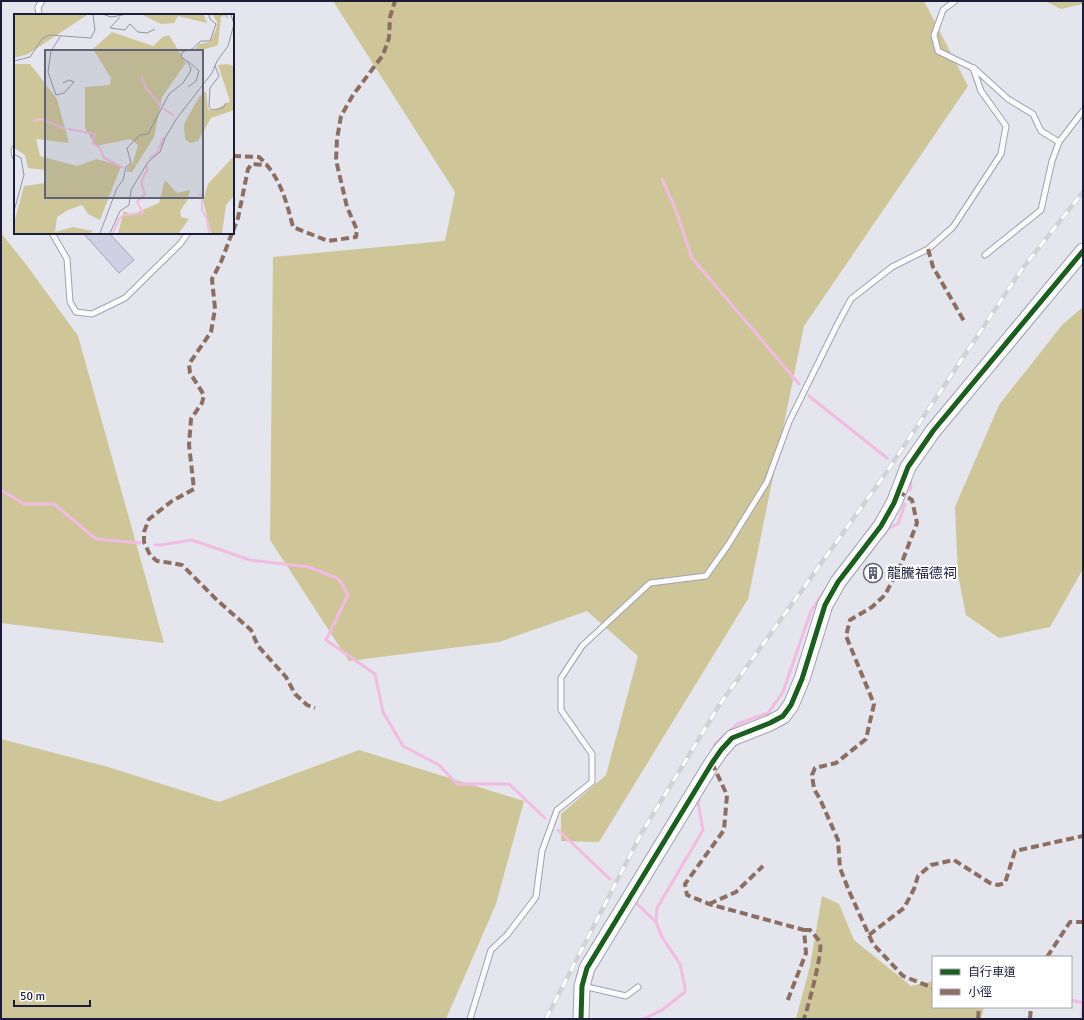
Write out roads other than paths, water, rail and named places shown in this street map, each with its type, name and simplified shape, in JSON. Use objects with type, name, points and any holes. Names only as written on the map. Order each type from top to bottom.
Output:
[{"type":"street","points":[[581,1019],[582,986],[587,968],[721,750],[732,738],[770,723],[782,716],[791,705],[802,679],[825,604],[838,582],[881,526],[894,503],[908,467],[933,431],[1083,251]]},
{"type":"lane","points":[[39,14],[38,7],[42,1]]},
{"type":"lane","points":[[955,1],[943,10],[934,35],[938,51],[973,68],[1008,99],[1033,114],[1041,131],[1059,142]]},
{"type":"lane","points":[[470,1019],[491,950],[507,935],[536,897],[542,851],[557,810],[592,782],[592,754],[561,710],[561,678],[582,646],[650,584],[706,576],[728,545],[767,482],[790,422],[837,325],[851,300],[892,266],[928,248],[952,228],[1001,154],[1006,126],[981,91],[973,68]]},
{"type":"lane","points":[[985,255],[1041,210],[1052,160],[1059,142],[1083,111]]},
{"type":"lane","points":[[53,234],[67,259],[70,302],[76,312],[92,314],[125,298],[180,244],[187,234]]},
{"type":"lane","points":[[582,986],[626,996],[638,987]]},
{"type":"waterway","points":[[662,179],[675,208],[692,258],[799,384]]},
{"type":"waterway","points":[[809,396],[887,458]]},
{"type":"waterway","points":[[910,479],[910,490]]},
{"type":"waterway","points":[[1,490],[24,504],[54,504],[96,539],[140,543]]},
{"type":"waterway","points":[[887,529],[898,524],[905,504]]},
{"type":"waterway","points":[[155,545],[192,540],[250,560],[309,567],[339,579],[348,595],[326,640],[375,674],[383,712],[403,746],[439,765],[457,784],[509,784],[545,818]]},
{"type":"waterway","points":[[715,745],[737,724],[768,713],[783,692],[811,611],[824,592]]},
{"type":"waterway","points":[[643,1019],[662,1010],[685,992],[680,964],[662,937],[656,922],[657,908],[703,830],[698,802],[700,795]]},
{"type":"waterway","points":[[558,830],[610,879]]},
{"type":"waterway","points":[[636,903],[656,922]]},
{"type":"waterway","points":[[1072,1000],[1083,1003],[1082,1019]]},
{"type":"railway","points":[[546,1019],[641,834],[720,704],[886,473],[1022,269],[1083,192]]},
{"type":"place","name":"龍騰福德祠","points":[[873,573]]}]
